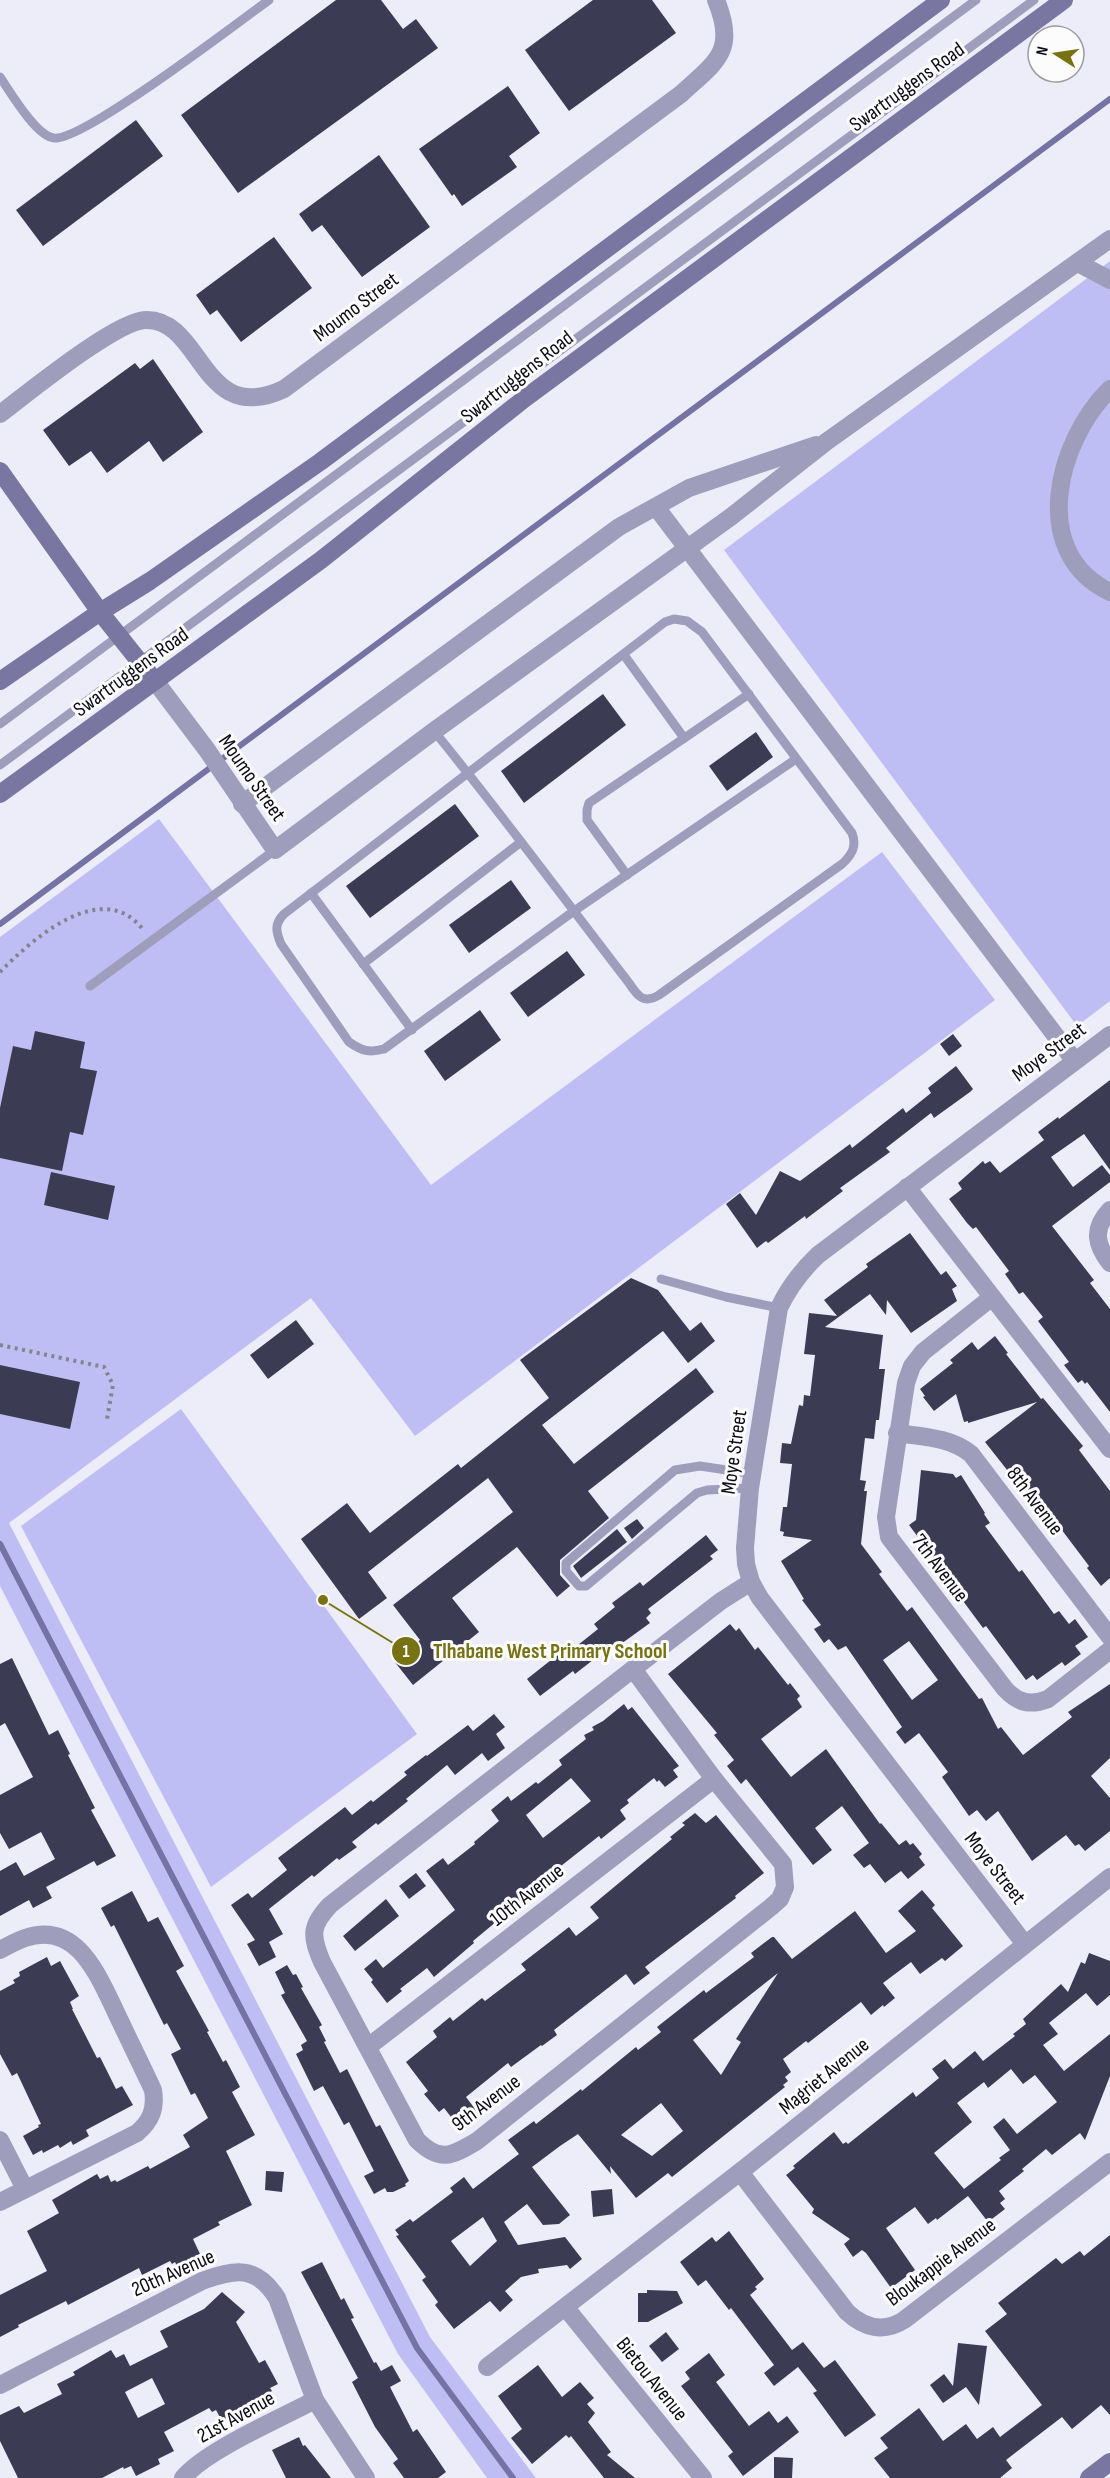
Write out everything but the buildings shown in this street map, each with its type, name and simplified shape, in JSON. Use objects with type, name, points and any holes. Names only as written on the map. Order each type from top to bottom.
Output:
[{"type":"main road","points":[[0,681],[100,612],[150,581],[320,462],[941,0]]},
{"type":"main road","name":"Swartruggens Road","points":[[0,794],[321,560],[524,399],[1064,0]]},
{"type":"main road","name":"Moumo Street","points":[[0,471],[100,612],[155,681]]},
{"type":"main road","points":[[1089,2478],[1110,2462]]},
{"type":"street","name":"Moumo Street","points":[[0,414],[105,338],[128,324],[147,320],[164,324],[179,336],[212,378],[229,393],[254,398],[270,396],[284,389],[681,94],[715,63],[724,48],[724,21],[716,0]]},
{"type":"street","points":[[275,850],[434,731],[778,482],[826,442],[1110,239]]},
{"type":"street","points":[[1078,263],[1110,280]]},
{"type":"street","points":[[1110,389],[1091,411],[1069,452],[1058,497],[1059,516],[1065,542],[1074,560],[1089,580],[1110,592]]},
{"type":"street","points":[[242,804],[619,526],[688,488],[826,442]]},
{"type":"street","points":[[656,507],[1074,1060]]},
{"type":"street","name":"Moumo Street","points":[[155,681],[207,750],[275,850]]},
{"type":"street","name":"Moye Street","points":[[1024,1943],[777,1622],[751,1582],[745,1548],[751,1481],[779,1308],[795,1280],[818,1255],[1110,1035]]},
{"type":"street","points":[[907,1187],[1110,1449]]},
{"type":"street","points":[[1110,1210],[1099,1227],[1098,1239],[1100,1250],[1110,1263]]},
{"type":"street","name":"7th Avenue","points":[[991,1298],[923,1352],[912,1366],[906,1383],[897,1433],[886,1517],[889,1537],[899,1553],[1013,1697],[1023,1703],[1048,1699],[1110,1650]]},
{"type":"street","name":"8th Avenue","points":[[897,1433],[948,1441],[963,1447],[971,1454],[1110,1637]]},
{"type":"street","name":"9th Avenue","points":[[633,1669],[714,1779],[783,1864],[786,1876],[785,1887],[780,1899],[477,2141],[453,2155],[442,2156],[427,2150],[417,2140],[322,1962],[315,1944],[315,1923],[330,1905],[633,1669],[721,1601],[751,1582]]},
{"type":"street","name":"10th Avenue","points":[[368,2047],[714,1779]]},
{"type":"street","name":"Magriet Avenue","points":[[487,2367],[740,2172],[1024,1943],[1110,1877]]},
{"type":"street","points":[[0,1950],[26,1937],[43,1935],[68,1941],[78,1947],[96,1971],[153,2090],[154,2099],[149,2121],[136,2133],[0,2202]]},
{"type":"street","points":[[0,2140],[25,2189]]},
{"type":"street","name":"Bloukappie Avenue","points":[[740,2172],[847,2312],[865,2325],[887,2328],[904,2320],[1110,2162]]},
{"type":"street","name":"20th Avenue","points":[[0,2385],[202,2281],[227,2272],[243,2272],[259,2277],[268,2284],[277,2298],[315,2400],[366,2478]]},
{"type":"street","name":"Bietou Avenue","points":[[566,2308],[703,2478]]},
{"type":"street","name":"21st Avenue","points":[[183,2478],[202,2461],[220,2450],[315,2400]]},
{"type":"lane","points":[[0,77],[41,133],[54,138],[68,137],[82,131],[133,98],[269,0]]},
{"type":"lane","points":[[0,724],[976,0]]},
{"type":"lane","points":[[0,765],[1034,0]]},
{"type":"lane","points":[[434,731],[469,774],[574,911],[636,994],[645,1000],[659,995],[849,857],[855,843],[852,832],[702,632],[693,622],[674,619],[665,622],[469,774],[311,893],[277,922],[277,935],[349,1042],[361,1051],[384,1049],[574,911],[796,759]]},
{"type":"lane","points":[[624,655],[684,738]]},
{"type":"lane","points":[[627,875],[587,820],[588,806],[592,800],[749,694]]},
{"type":"lane","points":[[363,964],[521,842]]},
{"type":"lane","points":[[90,986],[275,850]]},
{"type":"lane","points":[[311,893],[412,1030]]},
{"type":"lane","points":[[661,1279],[726,1297],[779,1308]]},
{"type":"lane","points":[[700,1466],[751,1481],[697,1493],[586,1586],[579,1586],[566,1571],[566,1563],[675,1470],[700,1466]]},
{"type":"path","points":[[0,972],[60,922],[90,909],[114,910],[136,920],[152,941]]},
{"type":"path","points":[[0,1345],[104,1367],[113,1385],[107,1419]]},
{"type":"shaded area","points":[[1110,261],[1110,1001],[1077,1026],[724,550]]},
{"type":"shaded area","points":[[159,819],[431,1185],[882,852],[995,1000],[415,1436],[311,1298],[9,1523],[430,2337],[536,2478],[487,2478],[398,2354],[0,1586],[0,937]]},
{"type":"shaded area","points":[[181,1409],[417,1734],[211,1887],[21,1526]]},
{"type":"waterway","points":[[0,924],[1110,99]]},
{"type":"waterway","points":[[0,1544],[417,2348],[513,2478]]},
{"type":"place","name":"Tlhabane West Primary School","points":[[323,1600]]}]
